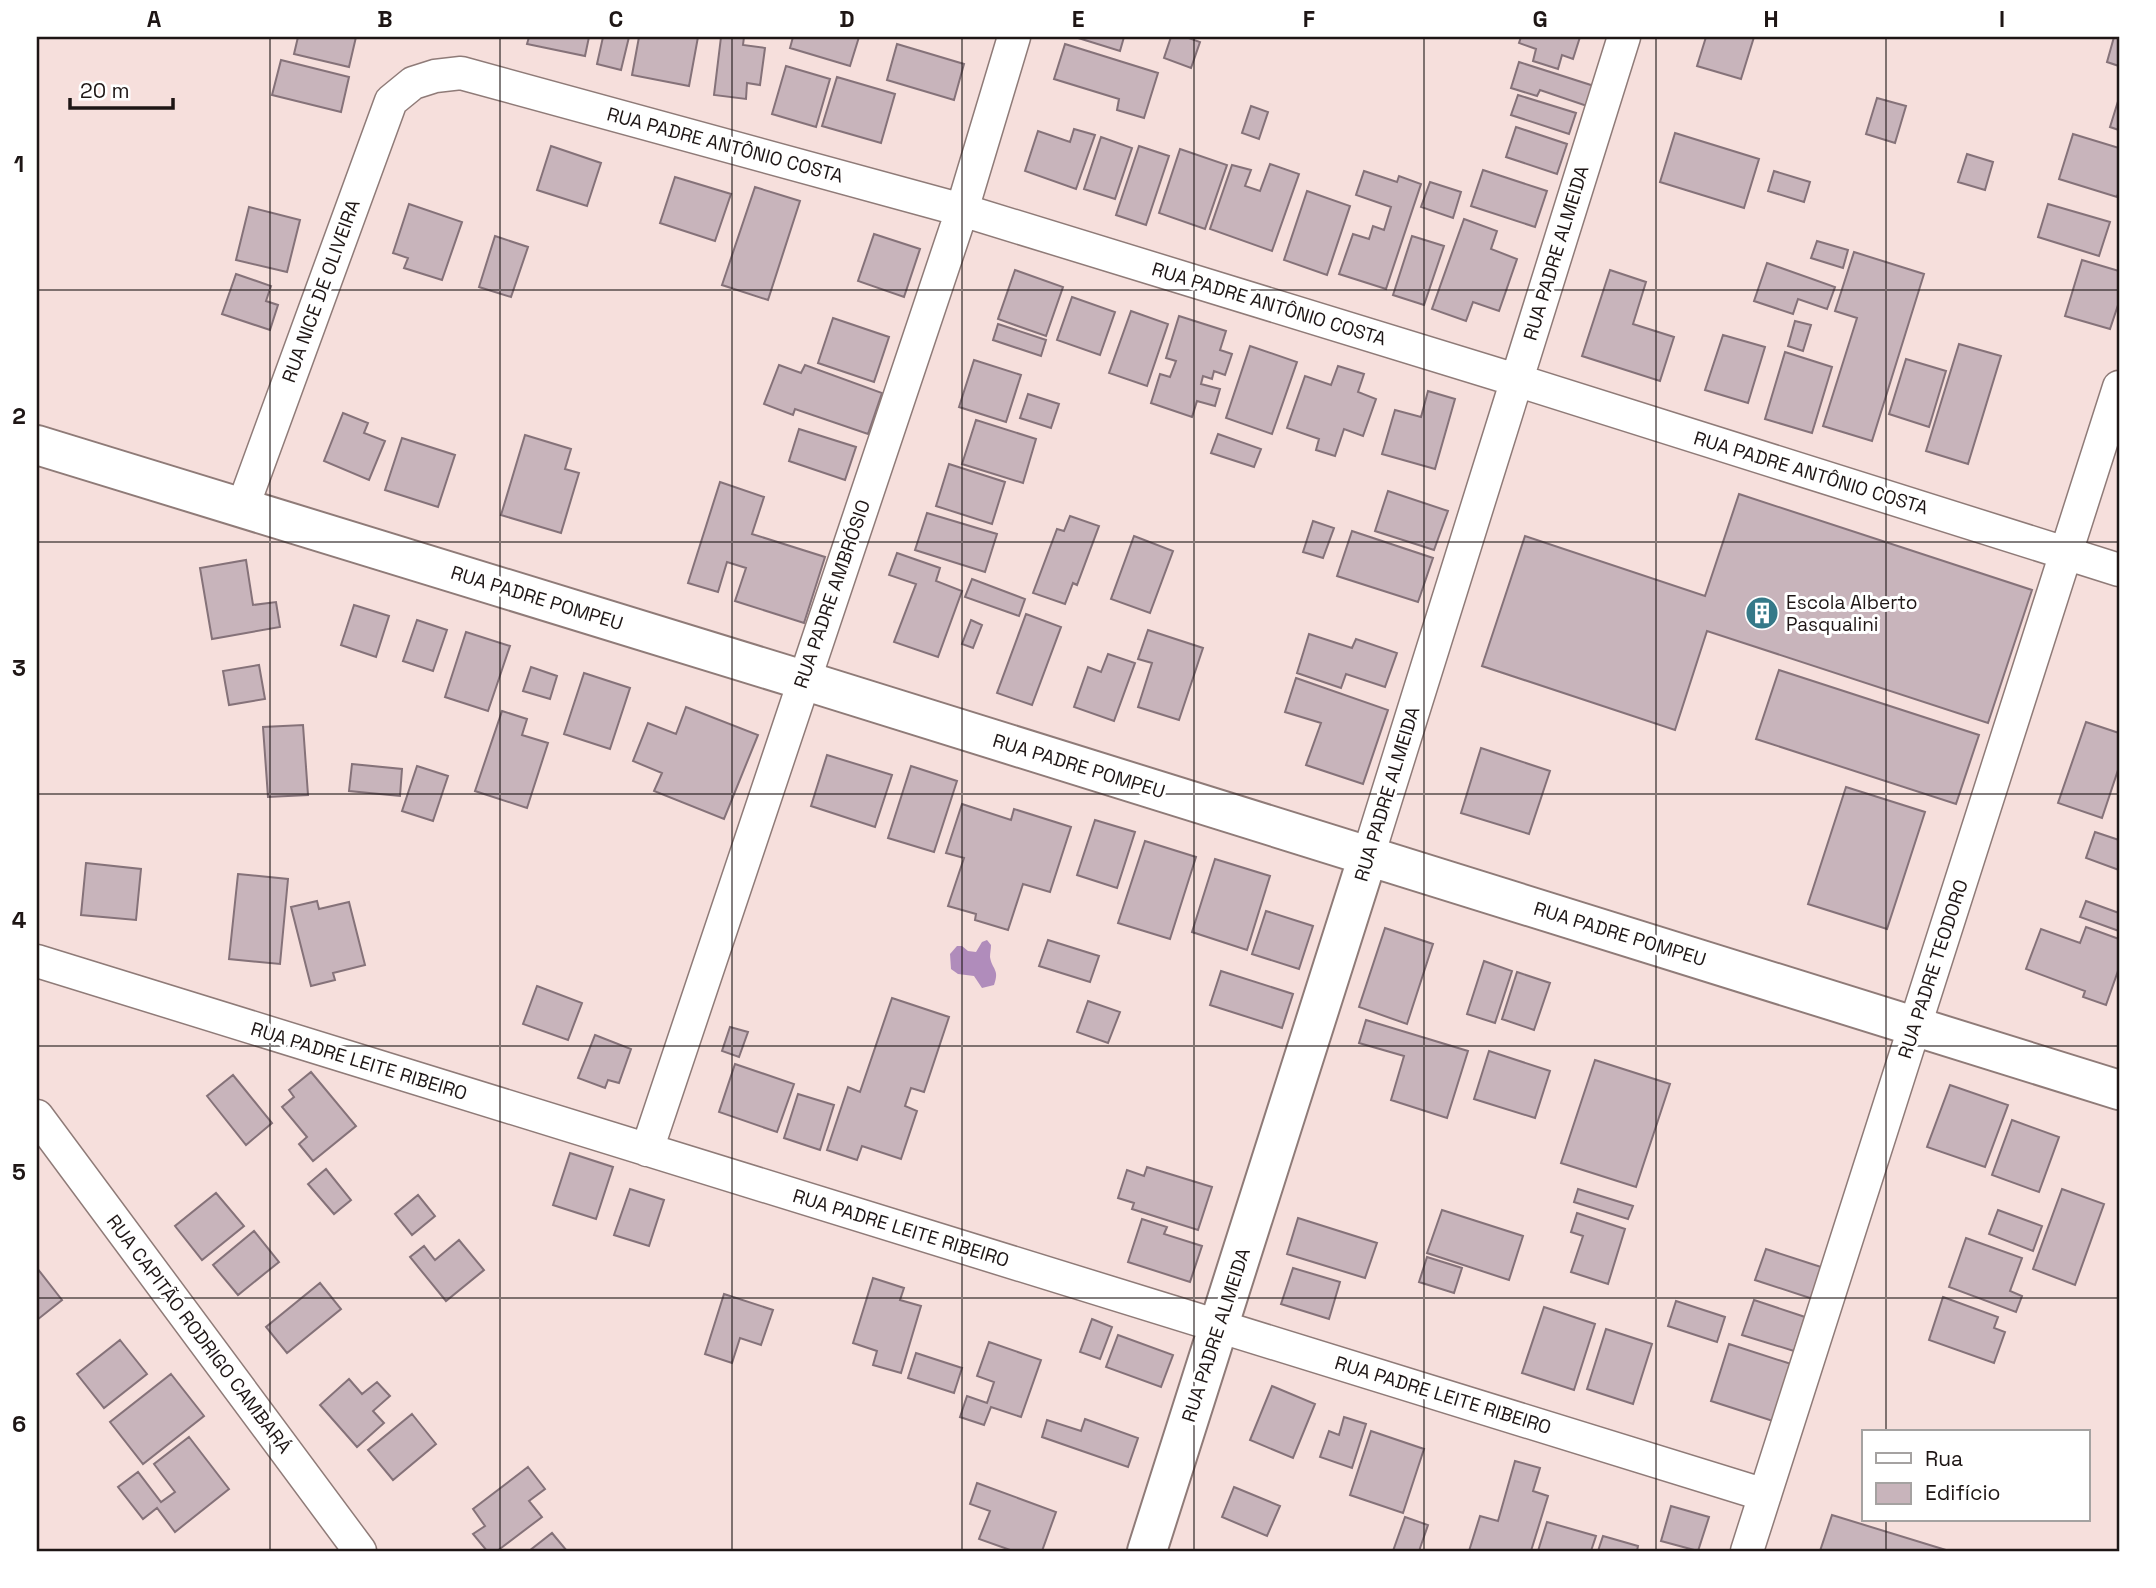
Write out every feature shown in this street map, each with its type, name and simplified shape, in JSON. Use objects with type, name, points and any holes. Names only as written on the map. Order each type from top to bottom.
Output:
[{"type":"street","name":"RUA PADRE AMBRÓSIO","points":[[647,1150],[962,210],[1014,37]]},
{"type":"street","name":"RUA PADRE ALMEIDA","points":[[1147,1551],[1624,37]]},
{"type":"street","name":"RUA PADRE ANTÔNIO COSTA","points":[[413,83],[435,76],[461,73],[962,210],[1516,380],[2119,570]]},
{"type":"street","name":"RUA NICE DE OLIVEIRA","points":[[242,509],[391,101],[413,83]]},
{"type":"street","name":"RUA PADRE TEODORO","points":[[1747,1551],[2119,387]]},
{"type":"street","name":"RUA PADRE POMPEU","points":[[37,446],[803,680],[2119,1090]]},
{"type":"street","name":"RUA PADRE LEITE RIBEIRO","points":[[37,961],[1765,1495]]},
{"type":"street","name":"RUA CAPITÃO RODRIGO CAMBARÁ","points":[[37,1116],[360,1551]]},
{"type":"shaded area","points":[[987,940],[991,945],[990,957],[996,976],[994,985],[982,988],[974,976],[958,974],[951,969],[950,954],[957,946],[976,952],[982,942]]},
{"type":"building","points":[[298,37],[356,37],[349,67],[294,54]]},
{"type":"building","points":[[529,37],[589,37],[585,56],[527,44]]},
{"type":"building","points":[[603,37],[629,37],[621,70],[597,64]]},
{"type":"building","points":[[639,37],[698,37],[689,86],[632,75]]},
{"type":"building","points":[[721,37],[744,37],[743,45],[765,48],[760,85],[747,83],[746,99],[714,95]]},
{"type":"building","points":[[793,37],[859,37],[850,66],[790,48]]},
{"type":"building","points":[[1075,37],[1124,37],[1120,51]]},
{"type":"building","points":[[1171,37],[1186,37],[1200,42],[1191,68],[1164,58]]},
{"type":"building","points":[[1521,37],[1580,37],[1573,59],[1562,55],[1558,69],[1533,61],[1536,49],[1519,43]]},
{"type":"building","points":[[1706,37],[1754,37],[1741,79],[1697,66]]},
{"type":"building","points":[[2114,37],[2119,37],[2119,66],[2107,62]]},
{"type":"building","points":[[897,44],[964,64],[954,100],[887,80]]},
{"type":"building","points":[[1065,44],[1158,73],[1144,118],[1117,110],[1119,99],[1054,79]]},
{"type":"building","points":[[281,60],[349,77],[341,112],[272,95]]},
{"type":"building","points":[[1519,62],[1594,86],[1587,106],[1540,90],[1537,96],[1511,88]]},
{"type":"building","points":[[786,66],[830,79],[816,127],[772,114]]},
{"type":"building","points":[[837,77],[895,94],[881,143],[822,126]]},
{"type":"building","points":[[1518,95],[1576,113],[1569,134],[1511,115]]},
{"type":"building","points":[[1877,98],[1906,106],[1895,143],[1866,134]]},
{"type":"building","points":[[2119,98],[2119,130],[2110,127]]},
{"type":"building","points":[[1251,106],[1268,112],[1259,139],[1242,133]]},
{"type":"building","points":[[1516,127],[1567,144],[1557,174],[1506,157]]},
{"type":"building","points":[[1074,129],[1095,135],[1076,189],[1025,171],[1038,131],[1070,142]]},
{"type":"building","points":[[1675,133],[1759,159],[1744,208],[1660,182]]},
{"type":"building","points":[[2073,134],[2119,148],[2117,197],[2059,179]]},
{"type":"building","points":[[1101,137],[1132,148],[1115,199],[1084,189]]},
{"type":"building","points":[[551,146],[601,163],[587,206],[537,190]]},
{"type":"building","points":[[1139,146],[1169,156],[1146,225],[1116,215]]},
{"type":"building","points":[[1180,149],[1227,165],[1205,229],[1159,213]]},
{"type":"building","points":[[1967,154],[1993,162],[1985,190],[1958,182]]},
{"type":"building","points":[[1270,164],[1299,174],[1272,251],[1210,229],[1232,165],[1251,170],[1245,186],[1260,191]]},
{"type":"building","points":[[1483,170],[1547,191],[1535,227],[1471,206]]},
{"type":"building","points":[[1364,171],[1397,182],[1399,176],[1421,184],[1386,289],[1339,274],[1353,234],[1369,239],[1373,226],[1384,230],[1391,207],[1356,195]]},
{"type":"building","points":[[1774,171],[1810,182],[1804,202],[1768,191]]},
{"type":"building","points":[[675,177],[731,194],[715,241],[660,223]]},
{"type":"building","points":[[1430,182],[1461,192],[1453,218],[1421,207]]},
{"type":"building","points":[[755,187],[800,201],[768,300],[722,285]]},
{"type":"building","points":[[1307,191],[1350,206],[1327,275],[1284,260]]},
{"type":"building","points":[[409,204],[462,222],[442,280],[404,268],[408,258],[393,253]]},
{"type":"building","points":[[2048,204],[2110,222],[2099,256],[2038,237]]},
{"type":"building","points":[[249,207],[300,220],[287,272],[236,260]]},
{"type":"building","points":[[1464,219],[1497,231],[1491,249],[1517,259],[1499,311],[1473,302],[1466,321],[1432,309]]},
{"type":"building","points":[[874,234],[920,249],[904,297],[858,281]]},
{"type":"building","points":[[495,236],[528,247],[511,297],[479,287]]},
{"type":"building","points":[[1412,236],[1444,246],[1424,305],[1393,295]]},
{"type":"building","points":[[1817,241],[1848,250],[1843,268],[1811,258]]},
{"type":"building","points":[[1854,252],[1924,274],[1872,441],[1823,426],[1857,318],[1835,311]]},
{"type":"building","points":[[2082,260],[2119,271],[2119,302],[2110,329],[2065,316]]},
{"type":"building","points":[[1767,263],[1835,287],[1827,309],[1798,299],[1793,314],[1754,301]]},
{"type":"building","points":[[1015,270],[1063,287],[1046,336],[998,319]]},
{"type":"building","points":[[1610,270],[1646,282],[1633,324],[1674,337],[1660,381],[1582,356]]},
{"type":"building","points":[[236,274],[271,286],[266,301],[278,305],[270,330],[222,314]]},
{"type":"building","points":[[1072,297],[1115,312],[1100,355],[1057,340]]},
{"type":"building","points":[[1131,311],[1168,324],[1147,386],[1109,373]]},
{"type":"building","points":[[1179,316],[1226,331],[1220,350],[1232,354],[1225,375],[1214,371],[1212,379],[1203,376],[1201,384],[1220,389],[1215,406],[1197,401],[1192,417],[1151,403],[1160,374],[1170,377],[1176,361],[1166,358]]},
{"type":"building","points":[[833,318],[889,337],[874,382],[818,363]]},
{"type":"building","points":[[1795,321],[1811,325],[1803,351],[1788,346]]},
{"type":"building","points":[[998,324],[1046,340],[1041,356],[993,340]]},
{"type":"building","points":[[1723,335],[1765,347],[1748,403],[1705,390]]},
{"type":"building","points":[[1959,344],[2001,356],[1968,464],[1926,451]]},
{"type":"building","points":[[1250,346],[1297,362],[1272,434],[1226,418]]},
{"type":"building","points":[[1785,352],[1832,367],[1812,433],[1765,419]]},
{"type":"building","points":[[1906,359],[1946,371],[1929,427],[1889,414]]},
{"type":"building","points":[[974,360],[1021,375],[1006,422],[959,407]]},
{"type":"building","points":[[779,365],[801,373],[805,365],[882,393],[868,434],[795,409],[793,415],[764,404]]},
{"type":"building","points":[[1338,366],[1364,374],[1358,392],[1376,399],[1363,436],[1344,429],[1335,456],[1316,450],[1319,439],[1287,428],[1305,376],[1331,385]]},
{"type":"building","points":[[1428,391],[1455,399],[1435,469],[1382,454],[1395,410],[1421,417]]},
{"type":"building","points":[[1028,394],[1059,404],[1051,428],[1020,418]]},
{"type":"building","points":[[343,413],[368,423],[364,433],[385,441],[369,480],[324,461]]},
{"type":"building","points":[[976,420],[1036,439],[1023,483],[962,464]]},
{"type":"building","points":[[799,429],[856,447],[845,480],[789,461]]},
{"type":"building","points":[[1218,434],[1261,449],[1254,467],[1211,453]]},
{"type":"building","points":[[525,435],[571,449],[565,469],[579,473],[561,533],[501,515]]},
{"type":"building","points":[[402,438],[455,455],[438,507],[385,490]]},
{"type":"building","points":[[949,464],[1005,482],[992,524],[936,506]]},
{"type":"building","points":[[720,482],[764,497],[752,534],[825,557],[804,623],[735,601],[746,568],[727,562],[718,592],[688,583]]},
{"type":"building","points":[[1388,491],[1448,511],[1434,550],[1375,531]]},
{"type":"building","name":"Escola Alberto Pasqualini","points":[[1739,494],[2032,590],[1988,723],[1707,631],[1675,730],[1482,666],[1525,536],[1705,596]]},
{"type":"building","points":[[927,513],[997,534],[985,572],[915,550]]},
{"type":"building","points":[[1070,516],[1099,526],[1077,585],[1073,583],[1065,604],[1033,593],[1057,529],[1064,531]]},
{"type":"building","points":[[1313,521],[1334,528],[1323,558],[1303,552]]},
{"type":"building","points":[[1352,531],[1433,558],[1418,602],[1337,576]]},
{"type":"building","points":[[1134,536],[1173,551],[1150,613],[1111,599]]},
{"type":"building","points":[[897,553],[940,568],[936,581],[962,591],[938,657],[894,642],[916,584],[889,575]]},
{"type":"building","points":[[246,560],[253,605],[276,602],[280,627],[212,639],[200,568]]},
{"type":"building","points":[[972,579],[1025,599],[1019,616],[965,597]]},
{"type":"building","points":[[354,605],[389,616],[376,657],[341,645]]},
{"type":"building","points":[[1026,614],[1061,627],[1032,705],[997,693]]},
{"type":"building","points":[[417,620],[447,630],[433,671],[403,661]]},
{"type":"building","points":[[971,620],[982,625],[973,648],[962,644]]},
{"type":"building","points":[[1148,630],[1203,648],[1179,720],[1138,707],[1152,663],[1138,659]]},
{"type":"building","points":[[466,632],[510,646],[488,711],[445,697]]},
{"type":"building","points":[[1309,634],[1352,648],[1356,639],[1397,653],[1385,687],[1346,674],[1341,688],[1297,673]]},
{"type":"building","points":[[1108,654],[1135,663],[1114,721],[1074,707],[1088,667],[1101,672]]},
{"type":"building","points":[[259,665],[265,699],[229,705],[223,671]]},
{"type":"building","points":[[531,667],[557,676],[550,699],[523,691]]},
{"type":"building","points":[[1779,670],[1979,735],[1956,804],[1756,739]]},
{"type":"building","points":[[584,673],[630,688],[610,749],[564,734]]},
{"type":"building","points":[[1296,678],[1388,710],[1363,784],[1306,765],[1321,723],[1285,712]]},
{"type":"building","points":[[686,707],[758,735],[724,819],[654,791],[662,773],[633,761],[648,723],[676,734]]},
{"type":"building","points":[[502,711],[527,719],[522,735],[548,743],[527,808],[475,791]]},
{"type":"building","points":[[2086,722],[2119,733],[2119,767],[2102,818],[2058,803]]},
{"type":"building","points":[[303,725],[308,795],[268,797],[263,727]]},
{"type":"building","points":[[1481,748],[1550,771],[1529,834],[1461,813]]},
{"type":"building","points":[[827,755],[892,775],[875,827],[811,806]]},
{"type":"building","points":[[352,764],[402,769],[400,796],[349,791]]},
{"type":"building","points":[[417,766],[448,776],[433,821],[402,811]]},
{"type":"building","points":[[911,766],[957,781],[934,852],[888,838]]},
{"type":"building","points":[[1846,787],[1925,812],[1887,929],[1808,904]]},
{"type":"building","points":[[962,804],[1011,820],[1014,809],[1071,827],[1050,892],[1023,884],[1008,930],[975,920],[976,914],[948,906],[964,858],[946,853]]},
{"type":"building","points":[[1095,820],[1135,832],[1117,888],[1077,875]]},
{"type":"building","points":[[2095,832],[2119,840],[2119,870],[2086,858]]},
{"type":"building","points":[[1145,841],[1196,857],[1170,939],[1118,923]]},
{"type":"building","points":[[1215,859],[1270,876],[1247,950],[1192,932]]},
{"type":"building","points":[[86,863],[141,869],[136,920],[81,915]]},
{"type":"building","points":[[238,874],[288,879],[280,964],[229,959]]},
{"type":"building","points":[[317,901],[319,909],[349,902],[365,965],[333,973],[335,980],[311,986],[291,907]]},
{"type":"building","points":[[2086,901],[2119,913],[2119,931],[2080,917]]},
{"type":"building","points":[[1266,911],[1313,926],[1299,969],[1252,954]]},
{"type":"building","points":[[2086,927],[2119,939],[2119,968],[2106,1005],[2083,997],[2085,991],[2026,969],[2041,929],[2080,943]]},
{"type":"building","points":[[1385,928],[1433,944],[1407,1024],[1359,1007]]},
{"type":"building","points":[[1048,940],[1099,956],[1090,982],[1039,966]]},
{"type":"building","points":[[1484,961],[1512,971],[1495,1023],[1467,1014]]},
{"type":"building","points":[[1221,971],[1293,994],[1282,1028],[1210,1005]]},
{"type":"building","points":[[1517,972],[1550,983],[1534,1030],[1502,1019]]},
{"type":"building","points":[[537,986],[582,1003],[568,1040],[523,1024]]},
{"type":"building","points":[[892,998],[949,1017],[924,1092],[911,1088],[905,1106],[917,1111],[901,1159],[862,1146],[857,1160],[827,1150],[848,1087],[860,1092]]},
{"type":"building","points":[[1088,1001],[1120,1012],[1108,1043],[1077,1032]]},
{"type":"building","points":[[1366,1020],[1468,1051],[1447,1118],[1391,1100],[1404,1056],[1359,1043]]},
{"type":"building","points":[[730,1027],[748,1032],[739,1057],[722,1051]]},
{"type":"building","points":[[595,1035],[631,1049],[619,1083],[608,1080],[605,1088],[578,1078]]},
{"type":"building","points":[[1489,1051],[1550,1071],[1535,1118],[1474,1099]]},
{"type":"building","points":[[1595,1060],[1670,1084],[1636,1187],[1561,1163]]},
{"type":"building","points":[[735,1064],[794,1084],[777,1132],[719,1112]]},
{"type":"building","points":[[311,1072],[356,1126],[313,1161],[299,1144],[307,1137],[282,1107],[294,1097],[289,1090]]},
{"type":"building","points":[[233,1075],[272,1123],[246,1145],[207,1096]]},
{"type":"building","points":[[1950,1085],[2008,1105],[1985,1167],[1927,1147]]},
{"type":"building","points":[[798,1094],[834,1105],[820,1150],[784,1138]]},
{"type":"building","points":[[2012,1120],[2059,1137],[2039,1192],[1992,1175]]},
{"type":"building","points":[[570,1153],[613,1167],[596,1219],[553,1205]]},
{"type":"building","points":[[1147,1167],[1212,1187],[1198,1230],[1132,1209],[1134,1203],[1118,1198],[1127,1170],[1144,1176]]},
{"type":"building","points":[[326,1169],[351,1200],[334,1214],[308,1184]]},
{"type":"building","points":[[630,1189],[664,1200],[649,1246],[614,1235]]},
{"type":"building","points":[[1578,1189],[1633,1206],[1628,1219],[1574,1202]]},
{"type":"building","points":[[2062,1189],[2104,1204],[2075,1285],[2033,1269]]},
{"type":"building","points":[[216,1193],[244,1226],[202,1260],[175,1226]]},
{"type":"building","points":[[418,1195],[435,1216],[412,1235],[395,1214]]},
{"type":"building","points":[[1442,1210],[1523,1236],[1509,1280],[1427,1253]]},
{"type":"building","points":[[1998,1210],[2042,1226],[2033,1251],[1989,1234]]},
{"type":"building","points":[[1577,1213],[1625,1229],[1608,1284],[1571,1272],[1583,1236],[1571,1232]]},
{"type":"building","points":[[1298,1218],[1377,1243],[1365,1278],[1287,1254]]},
{"type":"building","points":[[1142,1219],[1167,1227],[1164,1234],[1202,1246],[1190,1282],[1128,1262]]},
{"type":"building","points":[[254,1231],[279,1262],[238,1295],[213,1265]]},
{"type":"building","points":[[1966,1238],[2022,1258],[2010,1291],[2022,1296],[2016,1312],[1949,1287]]},
{"type":"building","points":[[459,1240],[484,1270],[446,1301],[410,1257],[424,1246],[435,1260]]},
{"type":"building","points":[[1766,1249],[1824,1268],[1813,1299],[1755,1280]]},
{"type":"building","points":[[1427,1257],[1462,1268],[1454,1293],[1419,1282]]},
{"type":"building","points":[[37,1268],[62,1300],[37,1320]]},
{"type":"building","points":[[1293,1268],[1340,1282],[1329,1319],[1281,1304]]},
{"type":"building","points":[[873,1278],[904,1288],[900,1300],[921,1306],[901,1373],[873,1365],[877,1351],[853,1343]]},
{"type":"building","points":[[320,1283],[341,1309],[287,1353],[266,1327]]},
{"type":"building","points":[[724,1294],[773,1310],[761,1345],[740,1338],[732,1363],[705,1354]]},
{"type":"building","points":[[1943,1297],[1998,1317],[1994,1328],[2005,1332],[1994,1363],[1929,1340]]},
{"type":"building","points":[[1754,1300],[1805,1317],[1794,1351],[1742,1335]]},
{"type":"building","points":[[1676,1301],[1725,1317],[1717,1342],[1668,1326]]},
{"type":"building","points":[[1544,1307],[1595,1324],[1574,1390],[1522,1373]]},
{"type":"building","points":[[1092,1319],[1112,1327],[1100,1359],[1080,1352]]},
{"type":"building","points":[[1606,1329],[1652,1344],[1633,1404],[1587,1389]]},
{"type":"building","points":[[1118,1335],[1173,1355],[1161,1387],[1106,1367]]},
{"type":"building","points":[[120,1340],[147,1374],[104,1408],[77,1374]]},
{"type":"building","points":[[989,1342],[1041,1360],[1021,1417],[991,1407],[984,1425],[960,1417],[967,1396],[987,1403],[994,1382],[977,1376]]},
{"type":"building","points":[[1729,1344],[1791,1364],[1773,1421],[1711,1401]]},
{"type":"building","points":[[916,1353],[962,1368],[954,1393],[908,1378]]},
{"type":"building","points":[[171,1374],[204,1416],[143,1464],[110,1422]]},
{"type":"building","points":[[349,1379],[362,1394],[377,1382],[390,1396],[373,1411],[384,1423],[357,1447],[320,1405]]},
{"type":"building","points":[[1272,1386],[1315,1404],[1293,1458],[1250,1440]]},
{"type":"building","points":[[412,1414],[436,1444],[393,1480],[368,1450]]},
{"type":"building","points":[[1344,1417],[1366,1424],[1352,1468],[1320,1457],[1329,1431],[1339,1435]]},
{"type":"building","points":[[1085,1419],[1138,1438],[1128,1467],[1042,1437],[1047,1420],[1081,1431]]},
{"type":"building","points":[[1371,1431],[1424,1449],[1403,1513],[1350,1495]]},
{"type":"building","points":[[189,1437],[229,1489],[175,1532],[157,1508],[143,1519],[118,1487],[138,1472],[161,1502],[175,1492],[154,1464]]},
{"type":"building","points":[[1515,1461],[1540,1468],[1533,1491],[1548,1496],[1531,1551],[1469,1551],[1480,1516],[1498,1521]]},
{"type":"building","points":[[528,1467],[545,1489],[529,1501],[542,1517],[497,1551],[487,1551],[473,1534],[485,1526],[473,1509]]},
{"type":"building","points":[[977,1483],[1056,1512],[1042,1551],[1013,1551],[979,1539],[990,1511],[970,1504]]},
{"type":"building","points":[[1234,1487],[1280,1506],[1267,1536],[1222,1517]]},
{"type":"building","points":[[1671,1506],[1709,1517],[1698,1551],[1661,1541]]},
{"type":"building","points":[[1832,1515],[1946,1550],[1820,1551]]},
{"type":"building","points":[[1405,1517],[1428,1525],[1419,1551],[1393,1551]]},
{"type":"building","points":[[1547,1522],[1596,1536],[1591,1551],[1538,1551]]},
{"type":"building","points":[[552,1533],[567,1551],[529,1551]]},
{"type":"building","points":[[1603,1536],[1638,1546],[1637,1551],[1598,1551]]},
{"type":"place","name":"Escola Alberto Pasqualini","points":[[1762,613]]}]
